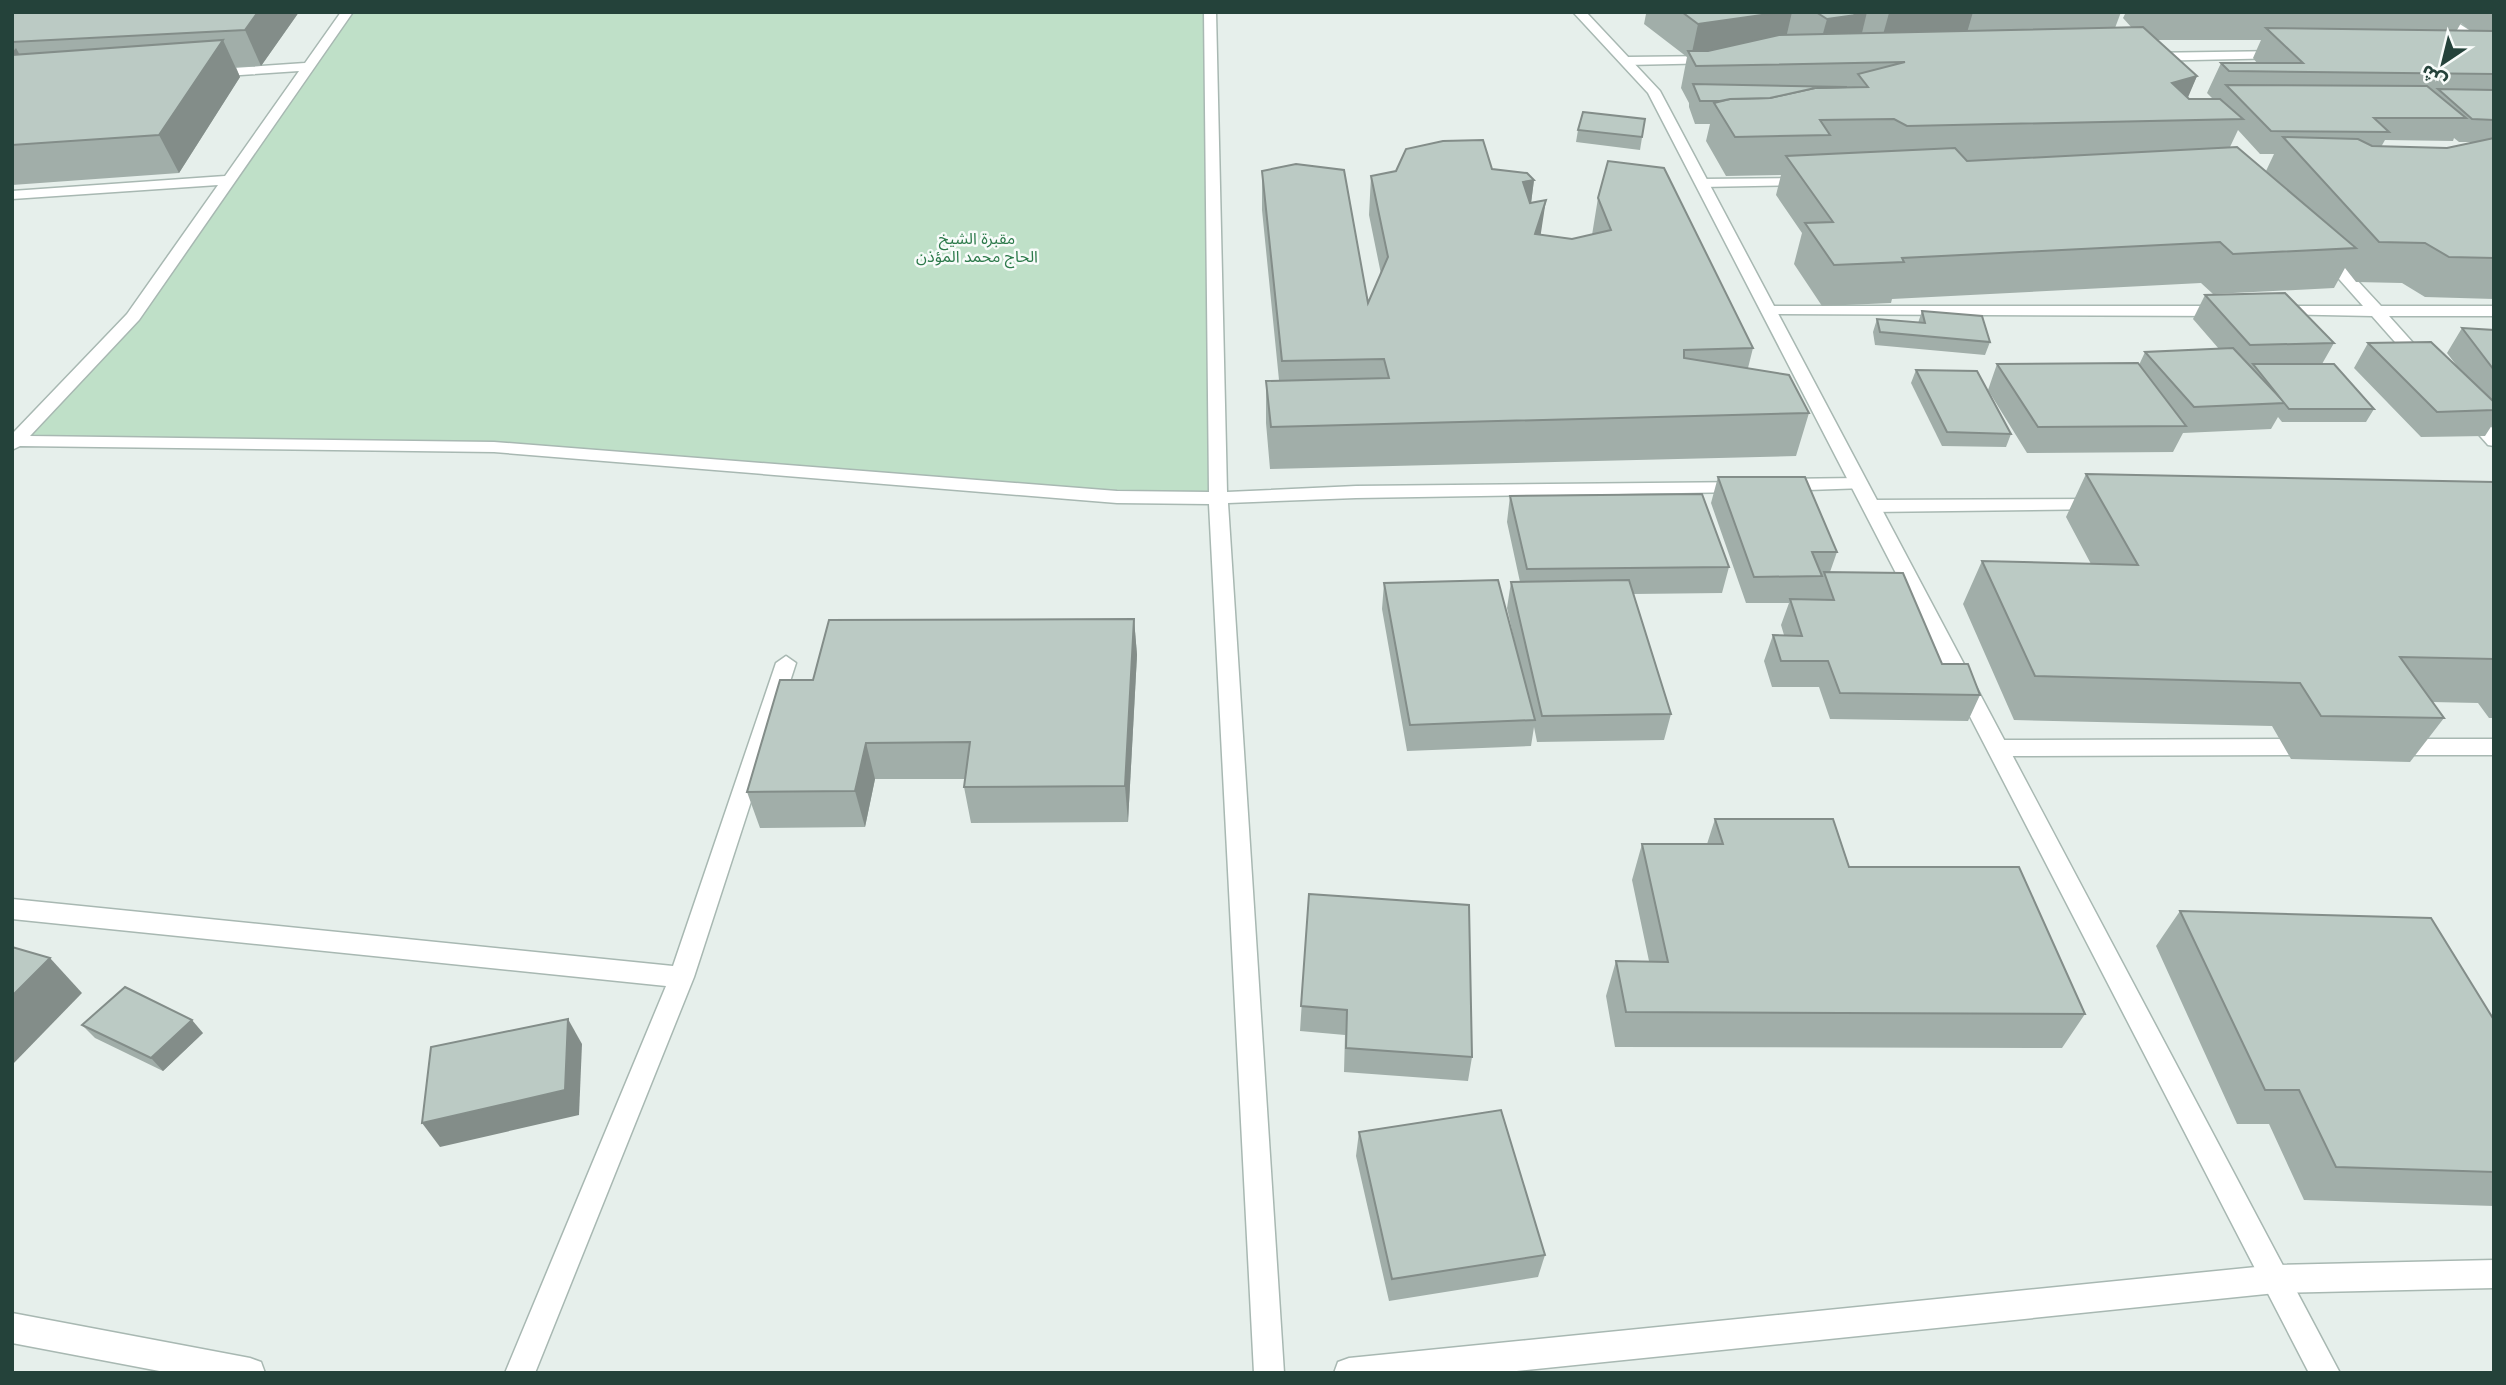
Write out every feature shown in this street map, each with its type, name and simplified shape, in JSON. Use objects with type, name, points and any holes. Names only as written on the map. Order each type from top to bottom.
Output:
[{"type":"street","points":[[13,442],[133,317],[347,12]]},
{"type":"street","points":[[1210,12],[1219,498],[1269,1373]]},
{"type":"street","points":[[1579,12],[1654,91],[2325,1373]]},
{"type":"street","points":[[2433,12],[2494,53]]},
{"type":"street","points":[[2466,54],[2494,53]]},
{"type":"street","points":[[2165,77],[2139,54],[2300,55]]},
{"type":"street","points":[[1627,61],[1723,60]]},
{"type":"street","points":[[201,74],[309,67]]},
{"type":"street","points":[[12,195],[229,180]]},
{"type":"street","points":[[1702,183],[1827,181]]},
{"type":"street","points":[[2311,239],[2431,371]]},
{"type":"street","points":[[1769,311],[2494,311]]},
{"type":"street","points":[[2458,401],[2494,441]]},
{"type":"street","points":[[13,442],[494,447],[1116,497],[1219,498],[1370,492],[1859,484]]},
{"type":"street","points":[[1871,506],[2120,505]]},
{"type":"street","points":[[520,1373],[682,977],[786,663]]},
{"type":"street","points":[[1998,748],[2328,747]]},
{"type":"street","points":[[2370,747],[2494,747]]},
{"type":"street","points":[[12,909],[682,977]]},
{"type":"street","points":[[1349,1373],[2276,1279],[2494,1274]]},
{"type":"street","points":[[12,1328],[250,1373]]},
{"type":"green space","name":"مقبرة الشيخ الحاج محمد المؤذن","points":[[347,12],[1210,12],[1218,498],[494,447],[14,442],[133,317]]},
{"type":"building","points":[[12,12],[258,12],[245,30],[12,42]]},
{"type":"building","points":[[1682,12],[1775,12],[1776,13],[1698,24]]},
{"type":"building","points":[[1816,12],[1852,12],[1856,15],[1827,19]]},
{"type":"building","points":[[2143,27],[2197,76],[2172,83],[2189,99],[2220,99],[2243,119],[1907,126],[1894,119],[1820,120],[1830,135],[1735,137],[1714,103],[1730,99],[1770,98],[1815,88],[1868,87],[1858,74],[1905,62],[1696,66],[1688,51],[1708,51],[1779,35]]},
{"type":"building","points":[[2266,28],[2494,31],[2494,74],[2229,71],[2221,63],[2303,63]]},
{"type":"building","points":[[223,40],[159,135],[12,145],[12,55]]},
{"type":"building","points":[[1693,84],[1847,87],[1815,88],[1770,98],[1700,101]]},
{"type":"building","points":[[2226,85],[2427,86],[2466,118],[2374,118],[2389,132],[2271,131]]},
{"type":"building","points":[[2438,89],[2494,90],[2494,120],[2472,119]]},
{"type":"building","points":[[1583,112],[1645,119],[1642,137],[1578,130]]},
{"type":"building","points":[[2283,137],[2358,139],[2372,146],[2447,148],[2494,138],[2494,258],[2449,257],[2425,243],[2379,242]]},
{"type":"building","points":[[1483,140],[1492,169],[1527,173],[1534,180],[1523,182],[1530,203],[1546,200],[1535,234],[1572,239],[1611,230],[1598,198],[1608,161],[1664,168],[1753,348],[1684,350],[1684,358],[1789,375],[1809,413],[1271,427],[1266,381],[1389,378],[1384,359],[1282,361],[1262,171],[1296,164],[1344,170],[1368,303],[1388,257],[1371,176],[1396,171],[1406,149],[1443,141]]},
{"type":"building","points":[[2237,147],[2356,248],[2233,254],[2220,242],[1902,258],[1904,262],[1834,265],[1805,223],[1833,222],[1786,156],[1955,148],[1967,161]]},
{"type":"building","points":[[2285,293],[2334,343],[2250,345],[2205,295]]},
{"type":"building","points":[[1922,311],[1982,316],[1990,342],[1880,332],[1877,319],[1925,323]]},
{"type":"building","points":[[2462,328],[2494,330],[2494,370]]},
{"type":"building","points":[[2431,342],[2494,402],[2494,410],[2437,412],[2368,343]]},
{"type":"building","points":[[2233,348],[2285,403],[2194,407],[2145,352]]},
{"type":"building","points":[[2138,363],[2186,426],[2038,427],[1997,364]]},
{"type":"building","points":[[2253,364],[2334,364],[2374,409],[2289,409]]},
{"type":"building","points":[[1916,370],[1977,371],[2011,434],[1947,432]]},
{"type":"building","points":[[2086,474],[2494,482],[2494,659],[2400,657],[2444,718],[2321,716],[2300,683],[2035,676],[1982,561],[2138,565]]},
{"type":"building","points":[[1718,477],[1805,477],[1837,552],[1812,552],[1822,576],[1754,577]]},
{"type":"building","points":[[1702,494],[1729,567],[1527,569],[1510,496]]},
{"type":"building","points":[[1824,572],[1903,573],[1942,664],[1968,664],[1980,695],[1840,693],[1828,661],[1781,661],[1773,635],[1802,636],[1790,599],[1834,600]]},
{"type":"building","points":[[1498,580],[1535,720],[1410,725],[1384,583]]},
{"type":"building","points":[[1629,580],[1671,714],[1542,716],[1511,582]]},
{"type":"building","points":[[1134,619],[1125,786],[964,787],[970,742],[866,743],[855,791],[747,792],[780,680],[813,680],[829,620]]},
{"type":"building","points":[[1715,819],[1833,819],[1849,867],[2019,867],[2085,1014],[1626,1012],[1616,961],[1668,962],[1642,844],[1723,844]]},
{"type":"building","points":[[1309,894],[1469,905],[1472,1057],[1346,1048],[1347,1010],[1301,1006]]},
{"type":"building","points":[[2180,911],[2431,918],[2494,1020],[2494,1172],[2336,1167],[2299,1090],[2265,1090]]},
{"type":"building","points":[[12,947],[50,958],[12,996]]},
{"type":"building","points":[[125,987],[192,1020],[151,1058],[82,1025]]},
{"type":"building","points":[[568,1019],[565,1090],[422,1123],[431,1047]]},
{"type":"building","points":[[1501,1110],[1545,1255],[1392,1279],[1359,1132]]}]
